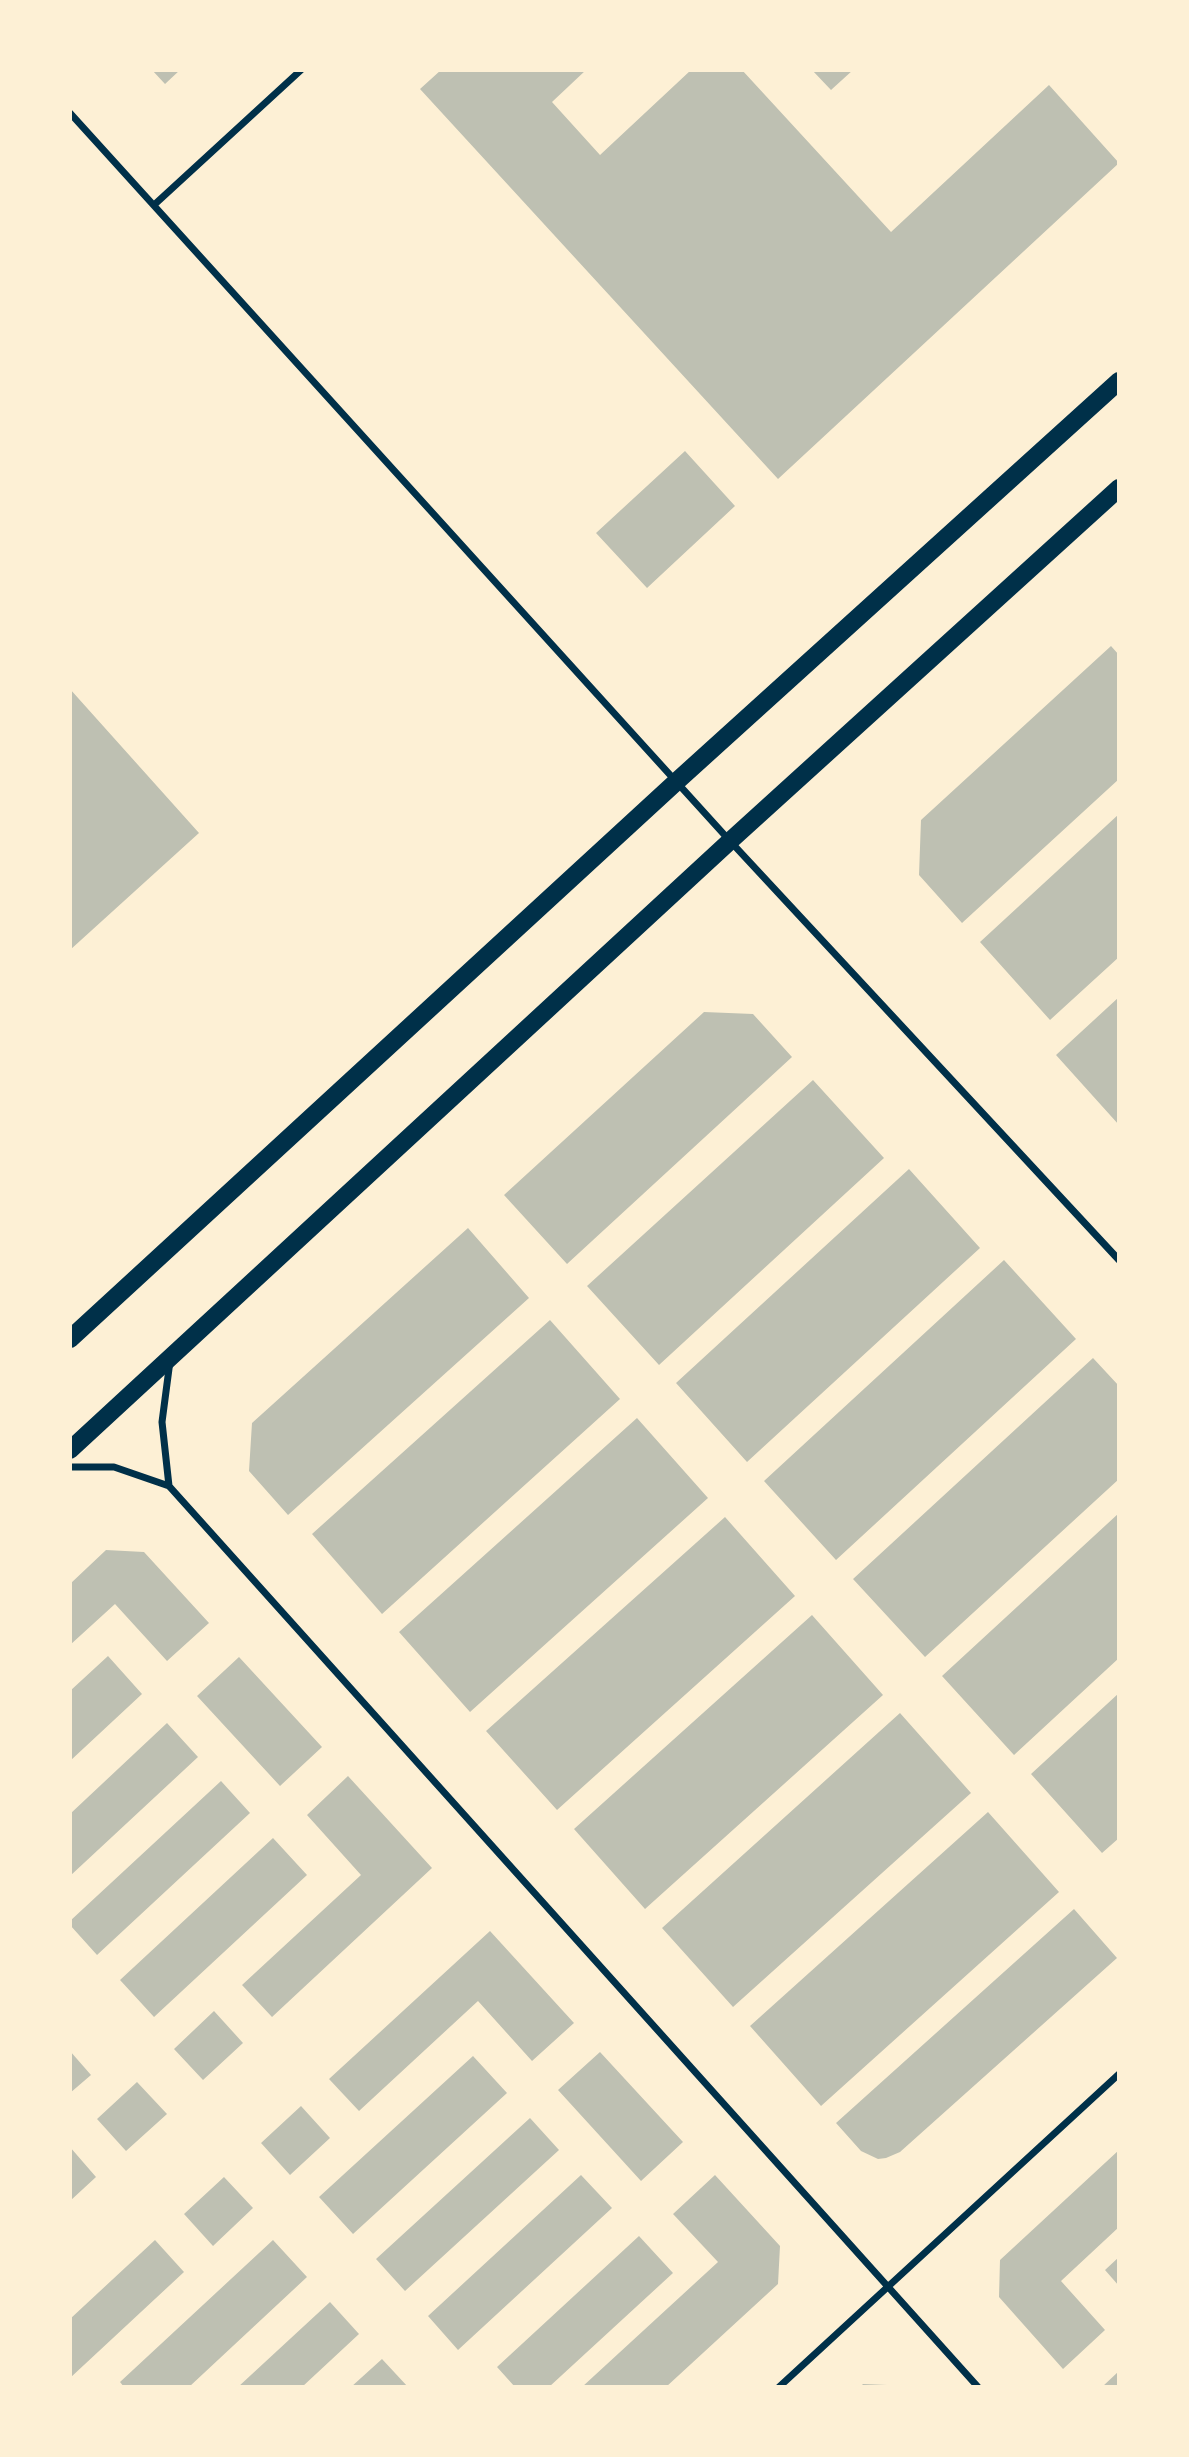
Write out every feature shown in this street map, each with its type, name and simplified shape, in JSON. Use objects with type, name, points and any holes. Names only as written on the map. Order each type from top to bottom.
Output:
[{"type":"main road","points":[[70,1339],[676,782],[1119,381]]},
{"type":"main road","points":[[70,1450],[730,841],[1119,488]]},
{"type":"street","points":[[154,205],[301,70]]},
{"type":"street","points":[[70,113],[676,782],[1119,1260]]},
{"type":"street","points":[[169,1486],[162,1422],[170,1358]]},
{"type":"street","points":[[70,1467],[114,1467],[169,1486],[978,2387]]},
{"type":"street","points":[[779,2387],[1119,2074]]},
{"type":"building","points":[[152,70],[180,70],[165,84]]},
{"type":"building","points":[[441,70],[586,70],[552,102],[600,155],[691,70],[742,70],[891,232],[1049,85],[1119,163],[778,479],[420,89]]},
{"type":"building","points":[[812,70],[853,70],[831,90]]},
{"type":"building","points":[[685,451],[735,506],[647,588],[596,533]]},
{"type":"building","points":[[1111,646],[1119,655],[1119,779],[962,923],[919,875],[921,820]]},
{"type":"building","points":[[70,689],[199,833],[70,950]]},
{"type":"building","points":[[1119,814],[1119,957],[1050,1020],[980,942]]},
{"type":"building","points":[[1119,997],[1119,1125],[1056,1055]]},
{"type":"building","points":[[704,1012],[753,1014],[792,1057],[567,1264],[504,1195]]},
{"type":"building","points":[[813,1080],[884,1158],[659,1365],[587,1286]]},
{"type":"building","points":[[909,1169],[980,1248],[747,1462],[676,1383]]},
{"type":"building","points":[[468,1228],[529,1298],[288,1515],[249,1471],[252,1423]]},
{"type":"building","points":[[1004,1260],[1076,1339],[836,1560],[764,1481]]},
{"type":"building","points":[[550,1320],[620,1399],[382,1614],[312,1534]]},
{"type":"building","points":[[1093,1358],[1119,1386],[1119,1479],[925,1657],[853,1579]]},
{"type":"building","points":[[637,1418],[708,1498],[470,1712],[399,1632]]},
{"type":"building","points":[[1119,1513],[1119,1658],[1014,1755],[942,1676]]},
{"type":"building","points":[[725,1517],[795,1596],[557,1810],[486,1731]]},
{"type":"building","points":[[106,1550],[144,1552],[209,1623],[167,1661],[115,1604],[70,1645],[70,1584]]},
{"type":"building","points":[[812,1615],[883,1695],[645,1909],[574,1829]]},
{"type":"building","points":[[108,1656],[142,1694],[70,1761],[70,1691]]},
{"type":"building","points":[[239,1657],[322,1747],[280,1786],[197,1696]]},
{"type":"building","points":[[1119,1693],[1119,1838],[1102,1853],[1031,1774]]},
{"type":"building","points":[[900,1713],[971,1793],[733,2007],[662,1928]]},
{"type":"building","points":[[167,1723],[198,1757],[70,1876],[70,1814]]},
{"type":"building","points":[[348,1776],[432,1868],[272,2017],[242,1985],[361,1875],[307,1815]]},
{"type":"building","points":[[221,1781],[250,1813],[97,1955],[70,1925],[70,1921]]},
{"type":"building","points":[[988,1812],[1059,1892],[821,2106],[750,2026]]},
{"type":"building","points":[[273,1838],[307,1875],[154,2017],[120,1980]]},
{"type":"building","points":[[1074,1909],[1117,1958],[900,2152],[878,2159],[861,2151],[836,2123]]},
{"type":"building","points":[[490,1931],[574,2023],[532,2061],[478,2001],[359,2111],[329,2079]]},
{"type":"building","points":[[214,2011],[243,2043],[203,2080],[174,2049]]},
{"type":"building","points":[[70,2051],[91,2075],[70,2093]]},
{"type":"building","points":[[600,2052],[683,2142],[641,2181],[558,2090]]},
{"type":"building","points":[[473,2056],[507,2093],[353,2234],[319,2197]]},
{"type":"building","points":[[137,2082],[167,2114],[126,2151],[97,2119]]},
{"type":"building","points":[[301,2106],[330,2138],[290,2175],[261,2143]]},
{"type":"building","points":[[530,2118],[559,2150],[405,2291],[376,2259]]},
{"type":"building","points":[[70,2147],[96,2177],[70,2201]]},
{"type":"building","points":[[1119,2150],[1119,2227],[1061,2281],[1105,2330],[1063,2369],[999,2297],[1000,2260]]},
{"type":"building","points":[[581,2175],[612,2208],[458,2350],[428,2316]]},
{"type":"building","points":[[715,2175],[780,2246],[778,2284],[666,2387],[582,2387],[718,2262],[673,2214]]},
{"type":"building","points":[[224,2177],[253,2208],[213,2246],[184,2214]]},
{"type":"building","points":[[639,2236],[673,2273],[549,2387],[515,2387],[497,2367]]},
{"type":"building","points":[[155,2240],[184,2272],[70,2378],[70,2319]]},
{"type":"building","points":[[273,2240],[307,2277],[189,2387],[124,2387],[120,2382]]},
{"type":"building","points":[[1119,2257],[1119,2286],[1105,2270]]},
{"type":"building","points":[[330,2302],[359,2334],[302,2387],[238,2387]]},
{"type":"building","points":[[382,2359],[408,2387],[351,2387]]},
{"type":"building","points":[[1119,2371],[1119,2387],[1102,2387]]},
{"type":"building","points":[[863,2384],[887,2385],[887,2387],[860,2387]]}]
